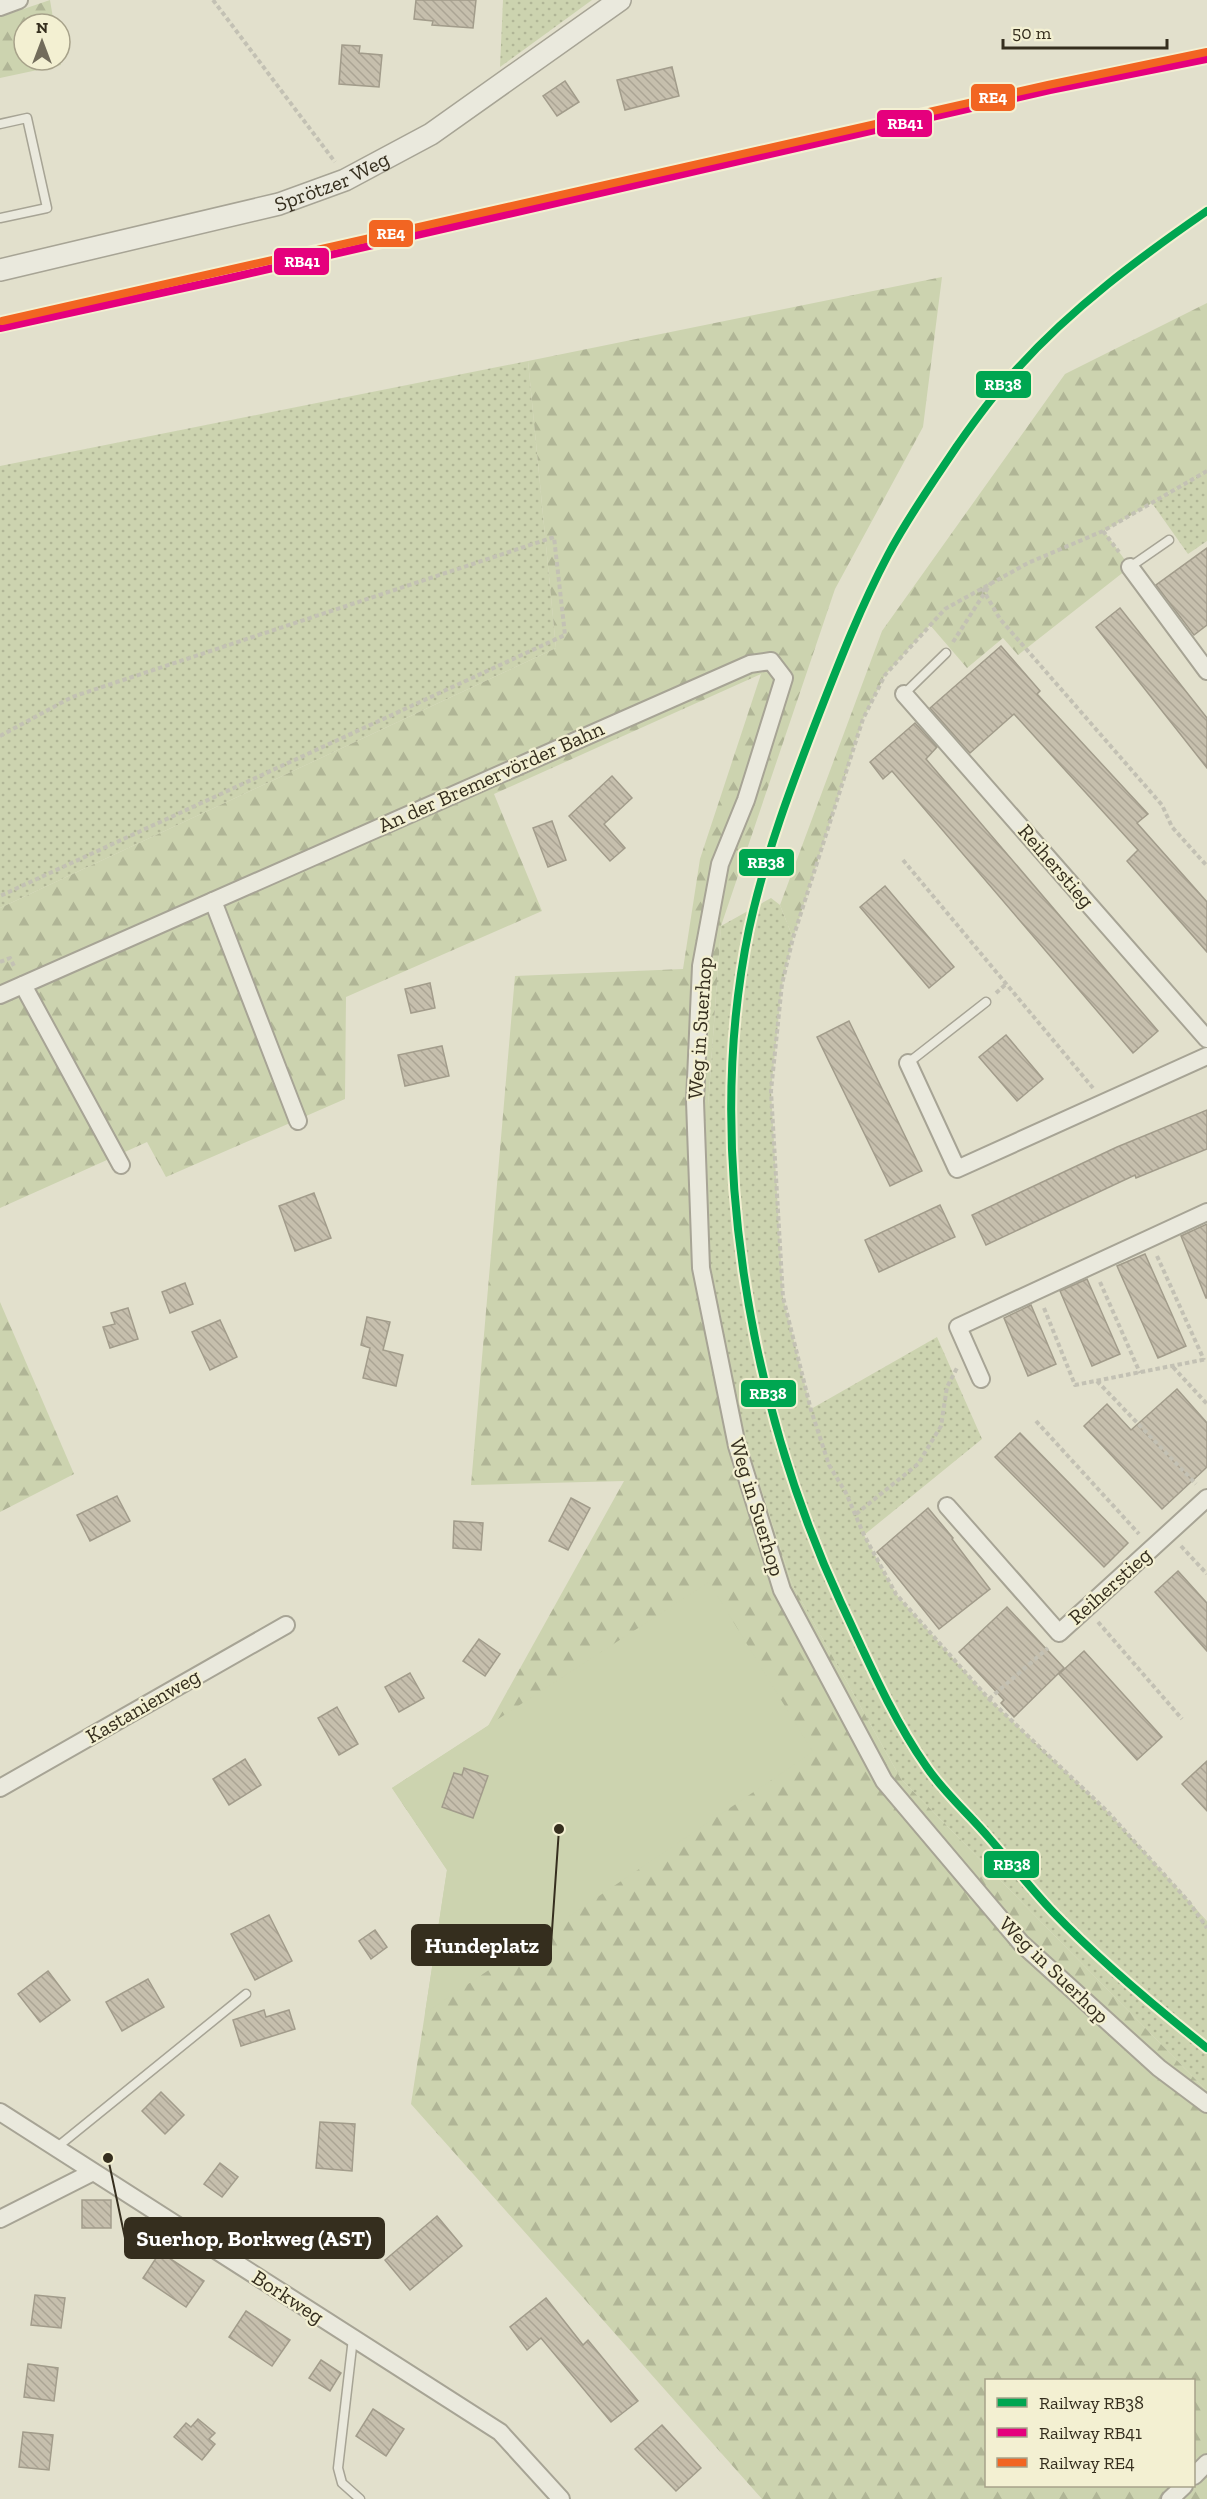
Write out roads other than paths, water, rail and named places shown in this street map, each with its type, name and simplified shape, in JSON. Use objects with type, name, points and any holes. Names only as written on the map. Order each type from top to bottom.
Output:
[{"type":"street","points":[[0,7],[19,0]]},
{"type":"street","name":"Sprötzer Weg","points":[[0,270],[279,204],[345,180],[431,134],[620,0]]},
{"type":"street","points":[[1130,567],[1207,671]]},
{"type":"street","name":"An der Bremervörder Bahn","points":[[0,996],[750,664],[771,661]]},
{"type":"street","name":"Weg in Suerhop","points":[[771,661],[784,678],[746,800],[720,864],[704,955],[695,1101],[702,1268],[740,1456],[782,1590],[884,1781],[1021,1943],[1159,2068],[1207,2104]]},
{"type":"street","name":"Reiherstieg","points":[[904,694],[1207,1039]]},
{"type":"street","points":[[213,901],[298,1121]]},
{"type":"street","points":[[23,985],[121,1165]]},
{"type":"street","points":[[908,1063],[957,1169],[1207,1056]]},
{"type":"street","points":[[981,1379],[958,1327],[1207,1212]]},
{"type":"street","name":"Reiherstieg","points":[[947,1506],[1059,1633],[1169,1533],[1203,1493]]},
{"type":"street","name":"Kastanienweg","points":[[0,1788],[286,1625]]},
{"type":"street","name":"Borkweg","points":[[0,2112],[500,2432],[561,2499]]},
{"type":"street","points":[[0,2219],[93,2172]]},
{"type":"street","points":[[1195,2475],[1207,2463]]},
{"type":"street","points":[[1170,2499],[1183,2487]]},
{"type":"lane","points":[[0,124],[27,118],[47,208],[0,218]]},
{"type":"lane","points":[[1130,567],[1169,540]]},
{"type":"lane","points":[[904,694],[946,653]]},
{"type":"lane","points":[[908,1063],[986,1002]]},
{"type":"lane","points":[[56,2148],[246,1994]]},
{"type":"lane","points":[[353,2338],[338,2468],[342,2484],[360,2499]]},
{"type":"rail line","name":"RE4","points":[[2,321],[1048,85],[1207,52]]},
{"type":"rail line","name":"RB41","points":[[0,328],[225,279],[1050,90],[1207,59]]},
{"type":"rail line","name":"RB38","points":[[1207,211],[1107,285],[1060,325],[1017,369],[957,446],[912,513],[888,555],[860,613],[827,694],[789,793],[755,901],[736,1012],[731,1098],[734,1185],[744,1273],[760,1360],[781,1444],[809,1526],[841,1603],[880,1686],[913,1747],[933,1776],[1045,1903],[1109,1966],[1207,2048]]},
{"type":"place","name":"Hundeplatz","points":[[559,1829]]},
{"type":"place","name":"Suerhop, Borkweg (AST)","points":[[108,2158]]}]
